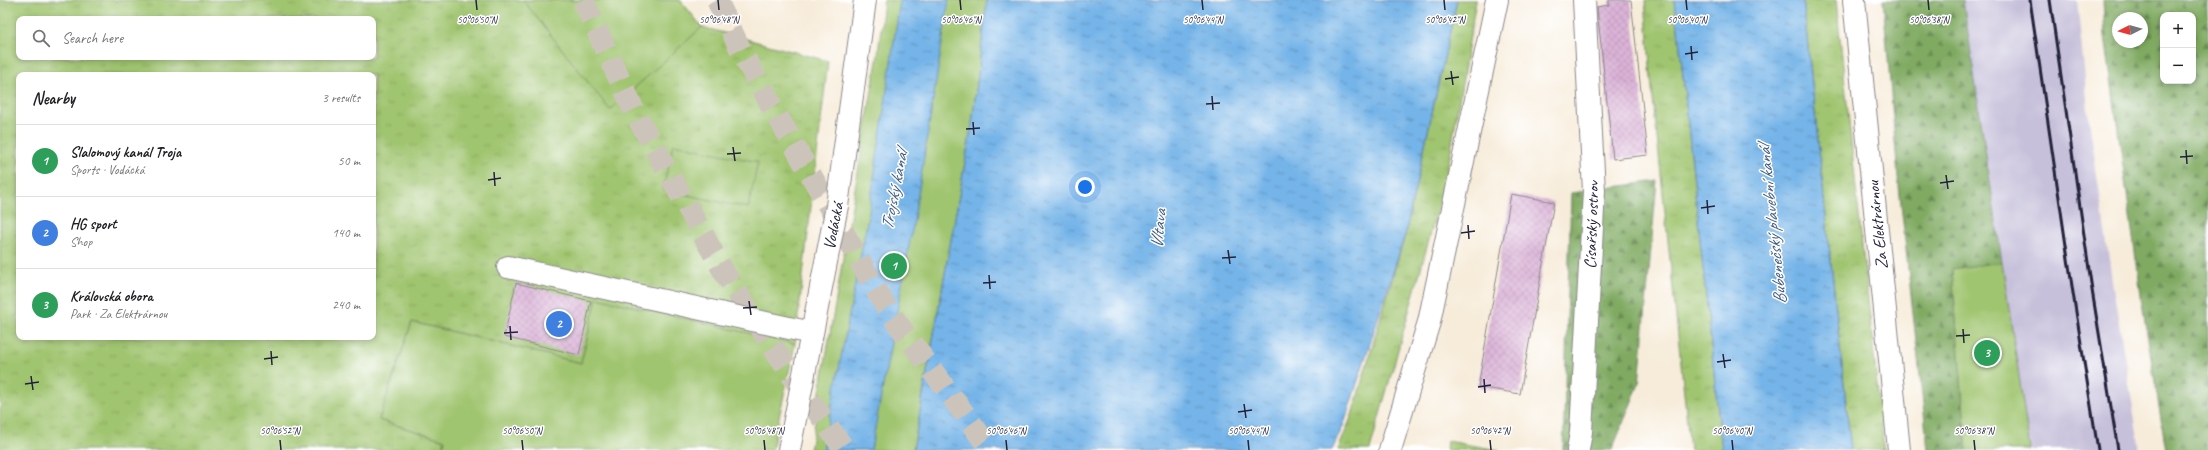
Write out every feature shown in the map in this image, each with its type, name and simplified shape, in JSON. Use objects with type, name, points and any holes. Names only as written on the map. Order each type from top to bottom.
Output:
[{"type":"street","name":"Vodácká","points":[[789,450],[837,206],[865,0]]},
{"type":"street","points":[[1390,450],[1429,322],[1497,0]]},
{"type":"street","name":"Císařský ostrov","points":[[1578,450],[1581,432],[1594,191],[1584,0]]},
{"type":"street","name":"Za Elektrárnou","points":[[1854,0],[1899,450]]},
{"type":"street","points":[[508,267],[812,333]]},
{"type":"shaded area","points":[[1963,0],[2077,0],[2089,119],[2113,287],[2140,450],[2030,450]]},
{"type":"green space","points":[[0,0],[680,0],[702,27],[828,61],[795,344],[597,298],[581,363],[412,322],[379,420],[445,440],[442,450],[0,450]]},
{"type":"green space","points":[[523,0],[680,0],[702,27],[610,110]]},
{"type":"green space","points":[[884,0],[987,0],[972,124],[913,450],[810,450],[878,55]]},
{"type":"green space","points":[[1457,0],[1476,0],[1446,179],[1370,450],[1338,450],[1352,415],[1405,235]]},
{"type":"green space","points":[[1645,0],[1675,0],[1722,450],[1690,450],[1651,80]]},
{"type":"green space","points":[[1803,0],[1836,0],[1884,450],[1851,450]]},
{"type":"green space","points":[[1883,0],[1963,0],[2002,262],[1952,270],[1967,450],[1928,450],[1898,177]]},
{"type":"green space","points":[[2103,0],[2208,0],[2208,450],[2166,450],[2142,303],[2105,36]]},
{"type":"green space","points":[[673,144],[758,162],[748,208],[663,190]]},
{"type":"green space","points":[[1657,181],[1639,384],[1612,450],[1563,450],[1571,193]]},
{"type":"green space","points":[[2002,262],[2030,450],[1967,450],[1952,269]]},
{"type":"green space","points":[[597,298],[795,344],[772,450],[442,450],[445,440],[379,420],[412,322],[581,363]]},
{"type":"green space","points":[[1447,441],[1499,450],[1446,450]]},
{"type":"water","name":"Trojský kanál","points":[[900,0],[949,0],[914,220],[871,450],[823,450],[869,212]]},
{"type":"water","name":"Vltava","points":[[987,0],[1457,0],[1405,235],[1344,424],[1332,450],[913,450],[972,124]]},
{"type":"water","name":"Bubenečský plavební kanál","points":[[1675,0],[1803,0],[1851,450],[1722,450]]},
{"type":"building","points":[[1609,0],[1631,0],[1648,155],[1613,159],[1597,7],[1609,5]]},
{"type":"building","points":[[1511,194],[1554,202],[1520,394],[1478,387]]},
{"type":"building","points":[[516,283],[591,301],[579,355],[504,337]]},
{"type":"tunnel","points":[[583,0],[636,115],[725,274],[794,379],[845,450]]},
{"type":"tunnel","points":[[717,0],[744,57],[887,309],[991,450]]},
{"type":"railway","points":[[2030,0],[2073,293],[2098,450]]},
{"type":"railway","points":[[2050,0],[2092,290],[2118,450]]},
{"type":"place","name":"Slalomový kanál Troja","points":[[894,266]]},
{"type":"place","name":"HG sport","points":[[559,324]]},
{"type":"place","name":"Královská obora","points":[[1987,353]]}]
